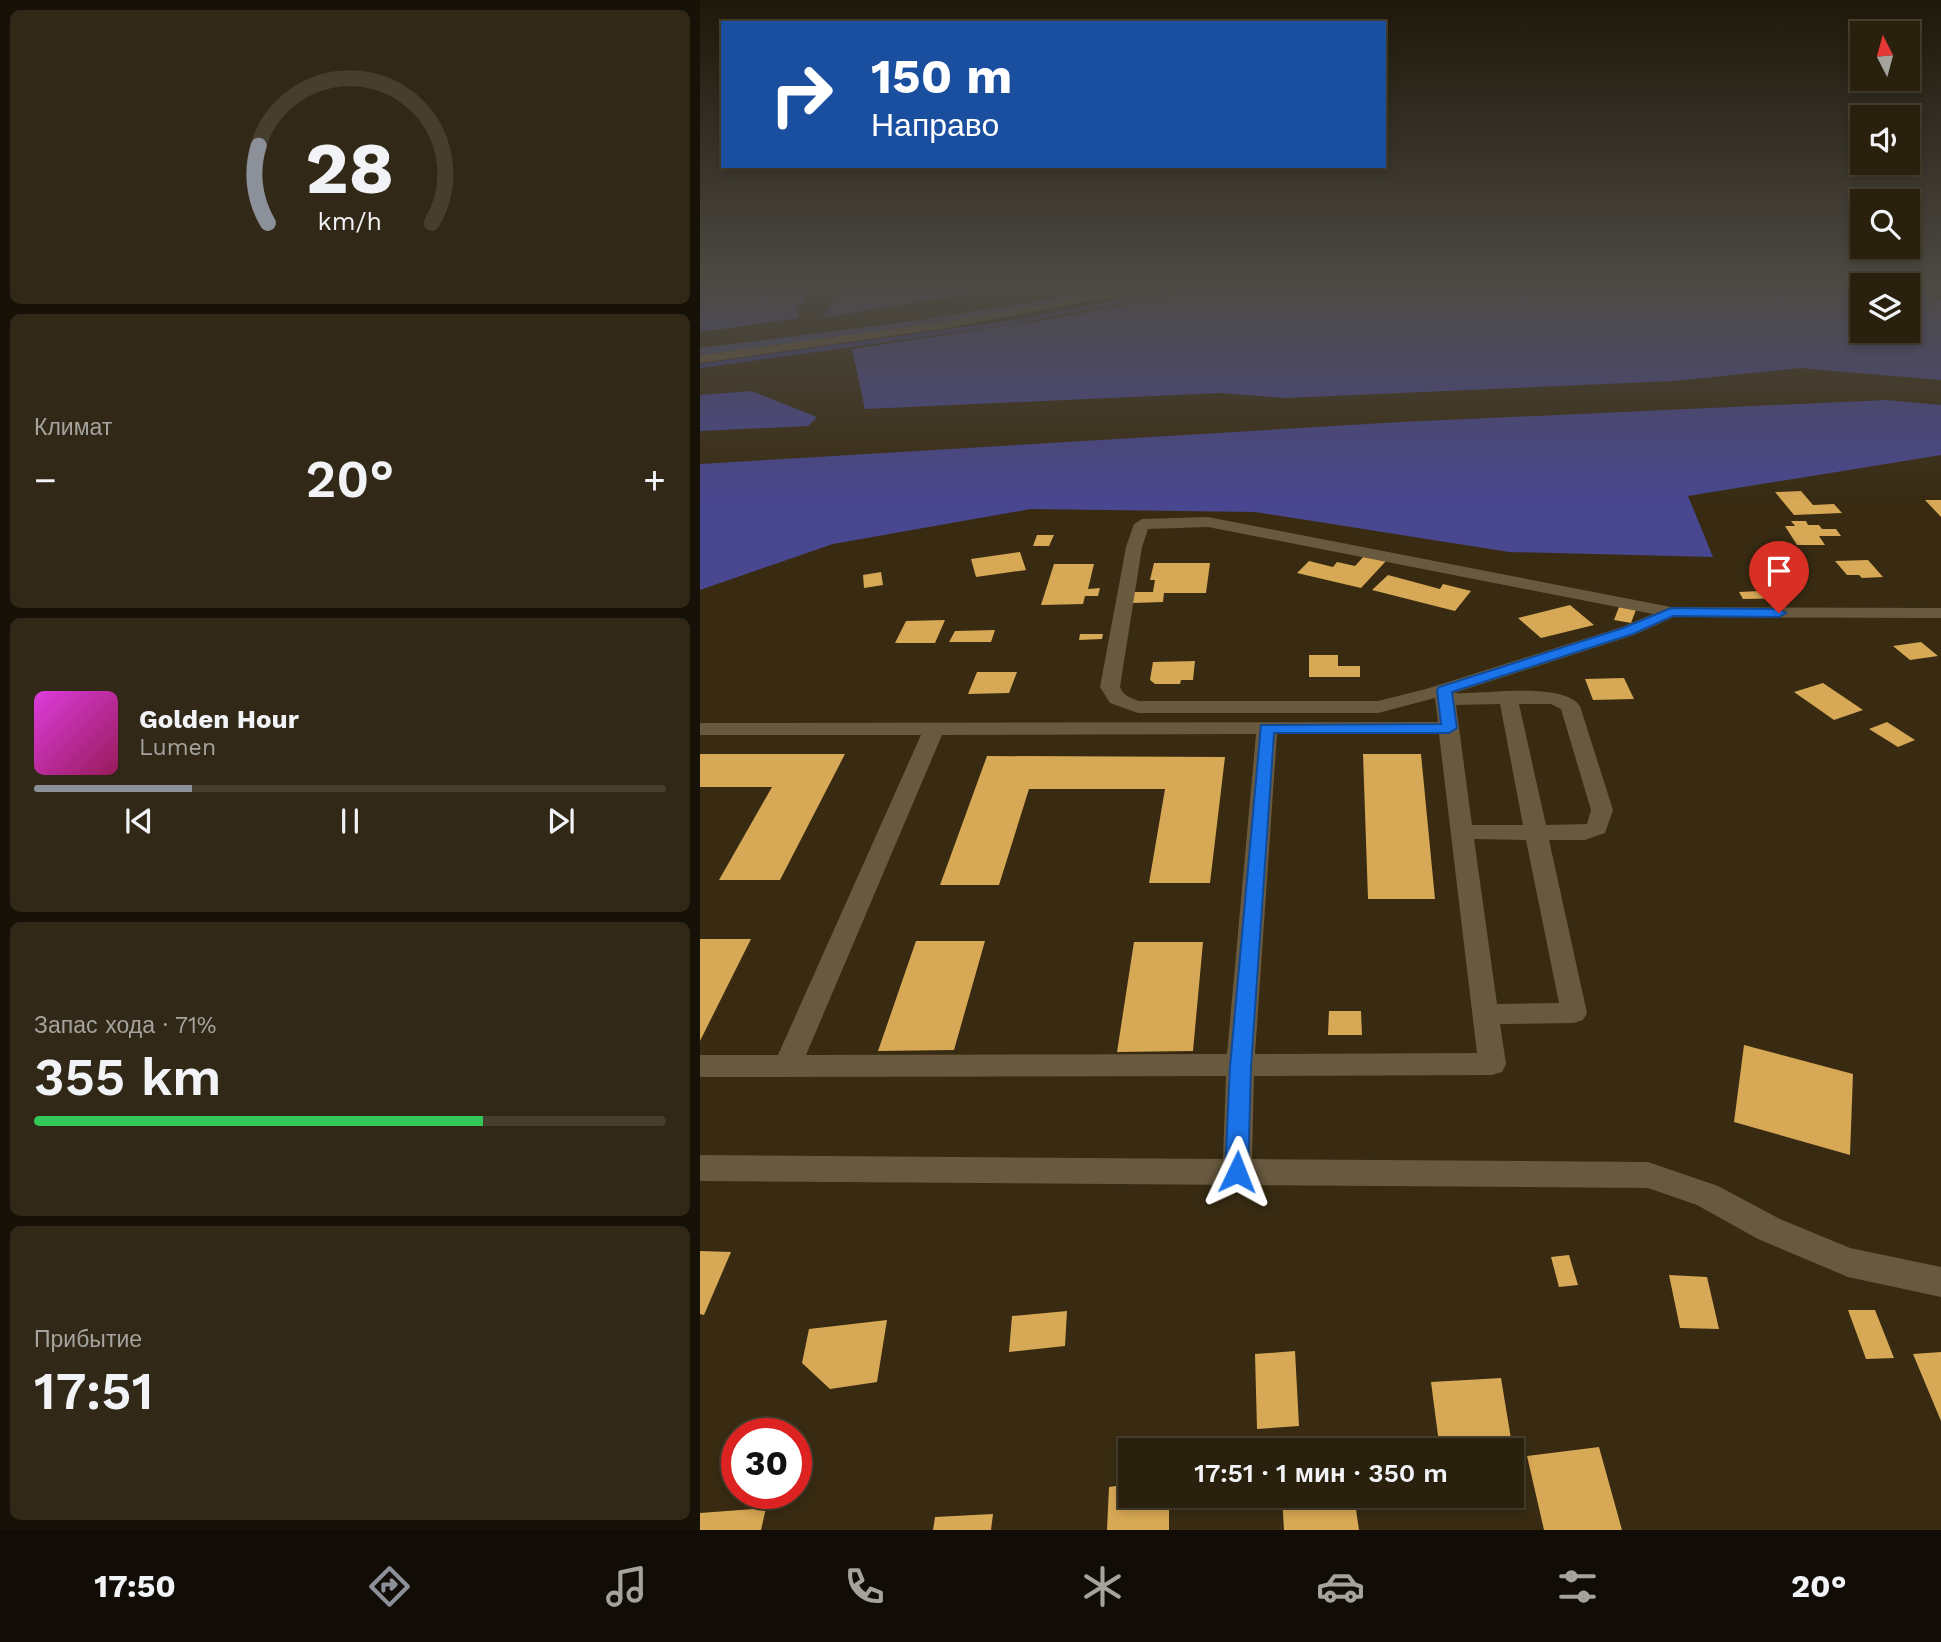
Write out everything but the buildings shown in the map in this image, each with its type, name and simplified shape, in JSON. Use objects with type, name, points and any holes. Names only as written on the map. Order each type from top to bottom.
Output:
[{"type":"street","points":[[1671,612],[1628,631],[1445,694],[1378,707],[1138,707],[1122,702],[1112,695],[1110,687],[1135,547],[1142,523],[1208,522],[1671,612],[1941,613]]},
{"type":"street","points":[[1445,694],[1555,698],[1570,706],[1602,810],[1597,828],[1585,833],[1462,832]]},
{"type":"street","points":[[700,1066],[1240,1067],[1492,1064],[1445,694]]},
{"type":"street","points":[[1486,1014],[1574,1013],[1508,698]]},
{"type":"street","points":[[1237,1172],[1240,1067],[1267,728]]},
{"type":"street","points":[[700,729],[1449,728]]},
{"type":"street","points":[[787,1066],[934,729]]},
{"type":"street","points":[[700,1168],[1648,1175],[1707,1195],[1769,1229],[1848,1262],[1941,1282]]},
{"type":"shaded area","points":[[854,357],[1941,357],[1941,380],[1800,368],[1674,381],[1285,398],[1220,393],[865,409]]},
{"type":"shaded area","points":[[751,391],[817,417],[808,426],[700,431],[700,395]]},
{"type":"shaded area","points":[[1886,400],[1941,405],[1941,455],[1688,496],[1713,557],[1509,552],[1255,512],[1031,509],[833,544],[700,590],[700,464],[1401,422]]},
{"type":"waterway","points":[[700,366],[761,357]]},
{"type":"route","points":[[1237,1172],[1240,1067],[1267,728],[1449,728],[1444,690],[1628,631],[1671,612],[1779,613]]}]
